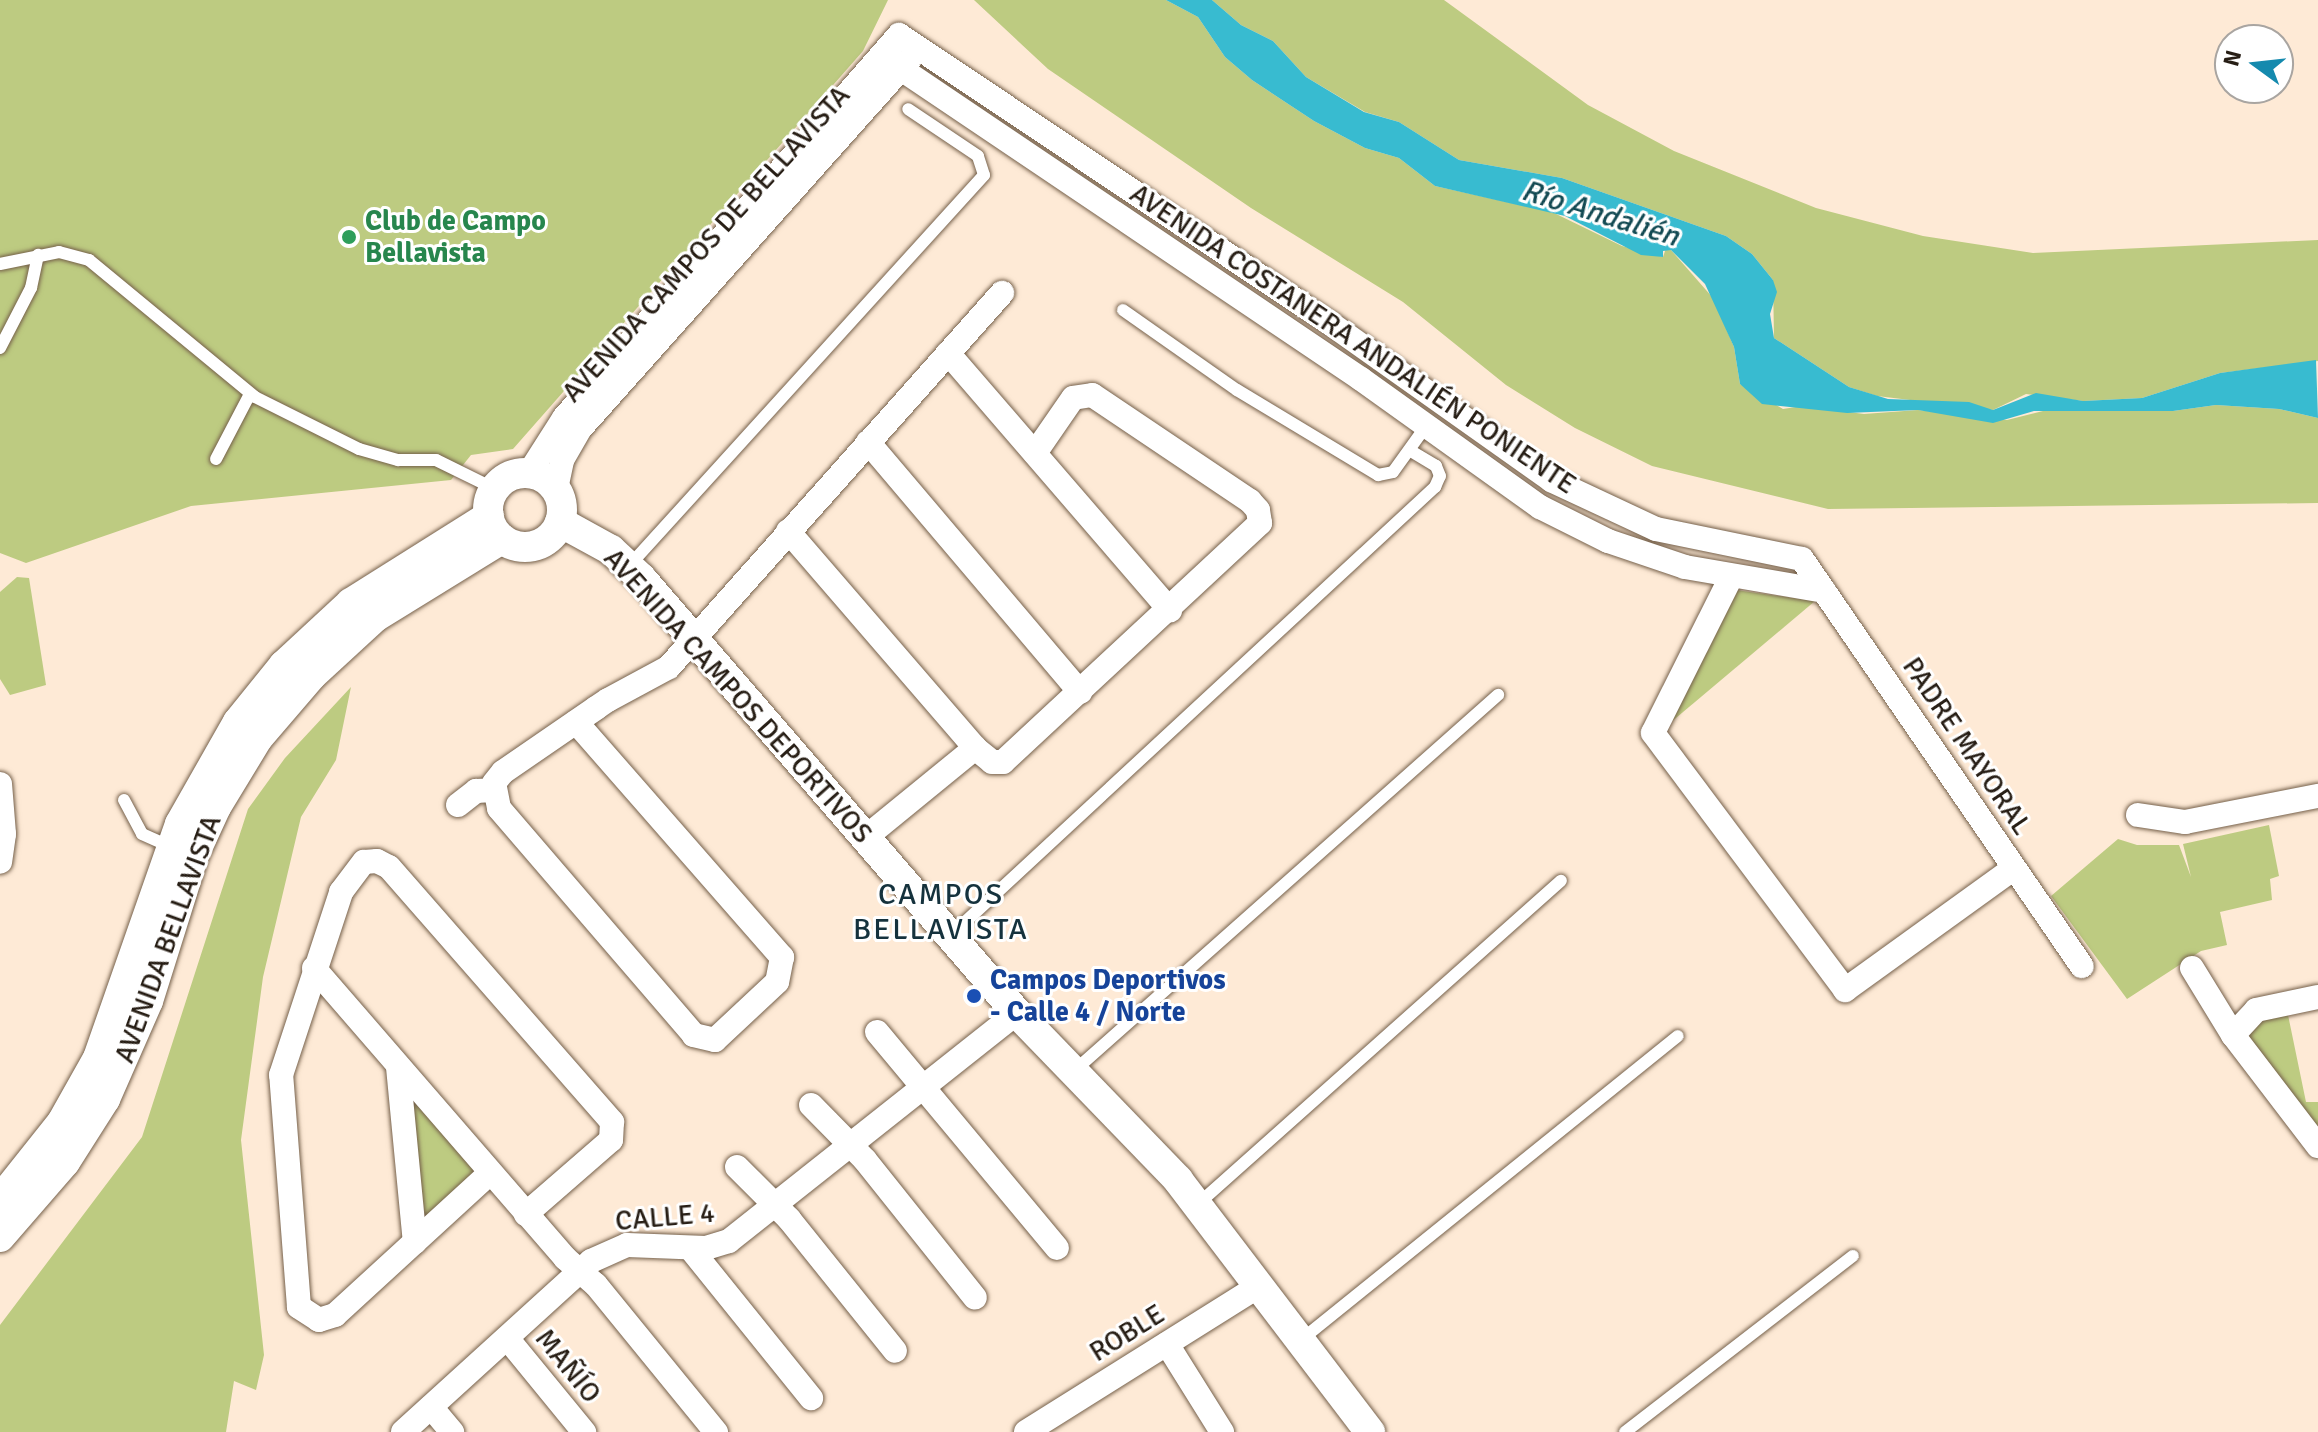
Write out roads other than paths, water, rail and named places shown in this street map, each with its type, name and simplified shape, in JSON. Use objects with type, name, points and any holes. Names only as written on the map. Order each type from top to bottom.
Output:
[{"type":"street","name":"AVENIDA CAMPOS DE BELLAVISTA","points":[[556,489],[560,464],[579,430],[909,41]]},
{"type":"street","name":"AVENIDA COSTANERA ANDALIÉN PONIENTE","points":[[909,41],[1331,324],[1551,480],[1656,529],[1802,559]]},
{"type":"street","name":"AVENIDA CAMPOS DE BELLAVISTA","points":[[529,473],[564,418],[892,63]]},
{"type":"street","name":"AVENIDA COSTANERA ANDALIÉN PONIENTE","points":[[892,63],[1426,426],[1509,487],[1573,524],[1645,554],[1731,577],[1824,591]]},
{"type":"street","points":[[576,722],[782,957],[777,982],[721,1036],[708,1041],[694,1035],[499,808],[493,790],[503,772],[576,722],[655,678],[695,640],[788,531],[1002,293]]},
{"type":"street","points":[[948,353],[1170,610]]},
{"type":"street","points":[[788,531],[975,748],[992,762],[1008,759],[1257,530],[1260,517],[1254,504],[1086,393],[1073,398],[1035,453]]},
{"type":"street","points":[[868,442],[1080,692]]},
{"type":"street","points":[[529,473],[556,489],[562,505],[560,522],[551,537],[535,546],[517,546],[495,515],[509,477],[529,473]]},
{"type":"street","name":"AVENIDA BELLAVISTA","points":[[0,1200],[62,1122],[98,1058],[171,847],[216,756],[284,665],[374,586],[495,515]]},
{"type":"street","name":"AVENIDA BELLAVISTA","points":[[0,1237],[65,1162],[116,1078],[148,1001],[193,857],[216,807],[258,738],[312,675],[495,515]]},
{"type":"street","name":"AVENIDA CAMPOS DEPORTIVOS","points":[[560,522],[595,539],[629,566],[1017,1013],[1198,1204],[1370,1432]]},
{"type":"street","name":"PADRE MAYORAL","points":[[1802,559],[2082,966]]},
{"type":"street","points":[[1731,577],[1653,733],[1845,990],[2014,868]]},
{"type":"street","points":[[866,837],[975,748]]},
{"type":"street","points":[[0,784],[4,834],[0,862]]},
{"type":"street","points":[[458,805],[476,791],[493,790]]},
{"type":"street","points":[[2138,815],[2185,822],[2317,804]]},
{"type":"street","points":[[490,1173],[335,1315],[311,1318],[299,1307],[280,1090],[284,1060],[347,880],[364,862],[384,863],[612,1122],[611,1140],[526,1214]]},
{"type":"street","points":[[314,968],[490,1173],[580,1271],[716,1432]]},
{"type":"street","points":[[2192,968],[2233,1035],[2318,1146]]},
{"type":"street","points":[[2233,1035],[2256,1010],[2318,997]]},
{"type":"street","name":"CALLE 4","points":[[403,1432],[602,1254],[627,1245],[690,1248],[729,1241],[1017,1013]]},
{"type":"street","points":[[877,1032],[1057,1248]]},
{"type":"street","points":[[398,1067],[415,1242]]},
{"type":"street","points":[[811,1105],[850,1147],[975,1298]]},
{"type":"street","points":[[737,1167],[776,1206],[895,1351]]},
{"type":"street","points":[[690,1248],[811,1398]]},
{"type":"street","name":"ROBLE","points":[[1026,1432],[1260,1285]]},
{"type":"street","name":"MAÑÍO","points":[[507,1338],[584,1432]]},
{"type":"street","points":[[1167,1344],[1222,1432]]},
{"type":"street","points":[[431,1407],[452,1432]]},
{"type":"lane","points":[[629,566],[981,180],[986,170],[978,156],[908,109]]},
{"type":"lane","points":[[0,264],[38,255],[75,254],[100,266],[250,394],[359,449],[398,460],[436,460],[495,515]]},
{"type":"lane","points":[[0,348],[31,288],[38,255]]},
{"type":"lane","points":[[1123,310],[1237,390],[1371,471],[1393,472],[1426,426]]},
{"type":"lane","points":[[216,459],[250,394]]},
{"type":"lane","points":[[951,935],[1435,487],[1440,476],[1436,466],[1409,450]]},
{"type":"lane","points":[[1074,1071],[1498,695]]},
{"type":"lane","points":[[124,800],[142,834],[171,847]]},
{"type":"lane","points":[[1198,1204],[1561,881]]},
{"type":"lane","points":[[1300,1340],[1678,1036]]},
{"type":"lane","points":[[1625,1432],[1853,1256]]},
{"type":"water","name":"Río Andalién","points":[[1166,0],[1212,0],[1241,25],[1273,41],[1306,77],[1364,112],[1399,122],[1459,160],[1562,178],[1726,236],[1752,254],[1773,280],[1777,292],[1770,314],[1774,338],[1849,387],[1888,399],[1969,402],[1993,410],[2036,393],[2083,401],[2142,398],[2220,373],[2316,360],[2318,418],[2279,409],[2216,405],[2173,411],[2034,411],[1993,423],[1918,410],[1847,413],[1762,404],[1740,384],[1734,347],[1705,284],[1671,250],[1663,251],[1663,257],[1641,255],[1565,216],[1435,186],[1399,158],[1365,148],[1314,121],[1252,80],[1225,57],[1198,17]]},
{"type":"place","name":"Club de Campo Bellavista","points":[[349,237]]},
{"type":"place","name":"Campos Deportivos - Calle 4 / Norte","points":[[974,996]]},
{"type":"district","name":"CAMPOS BELLAVISTA","points":[[941,912]]}]
